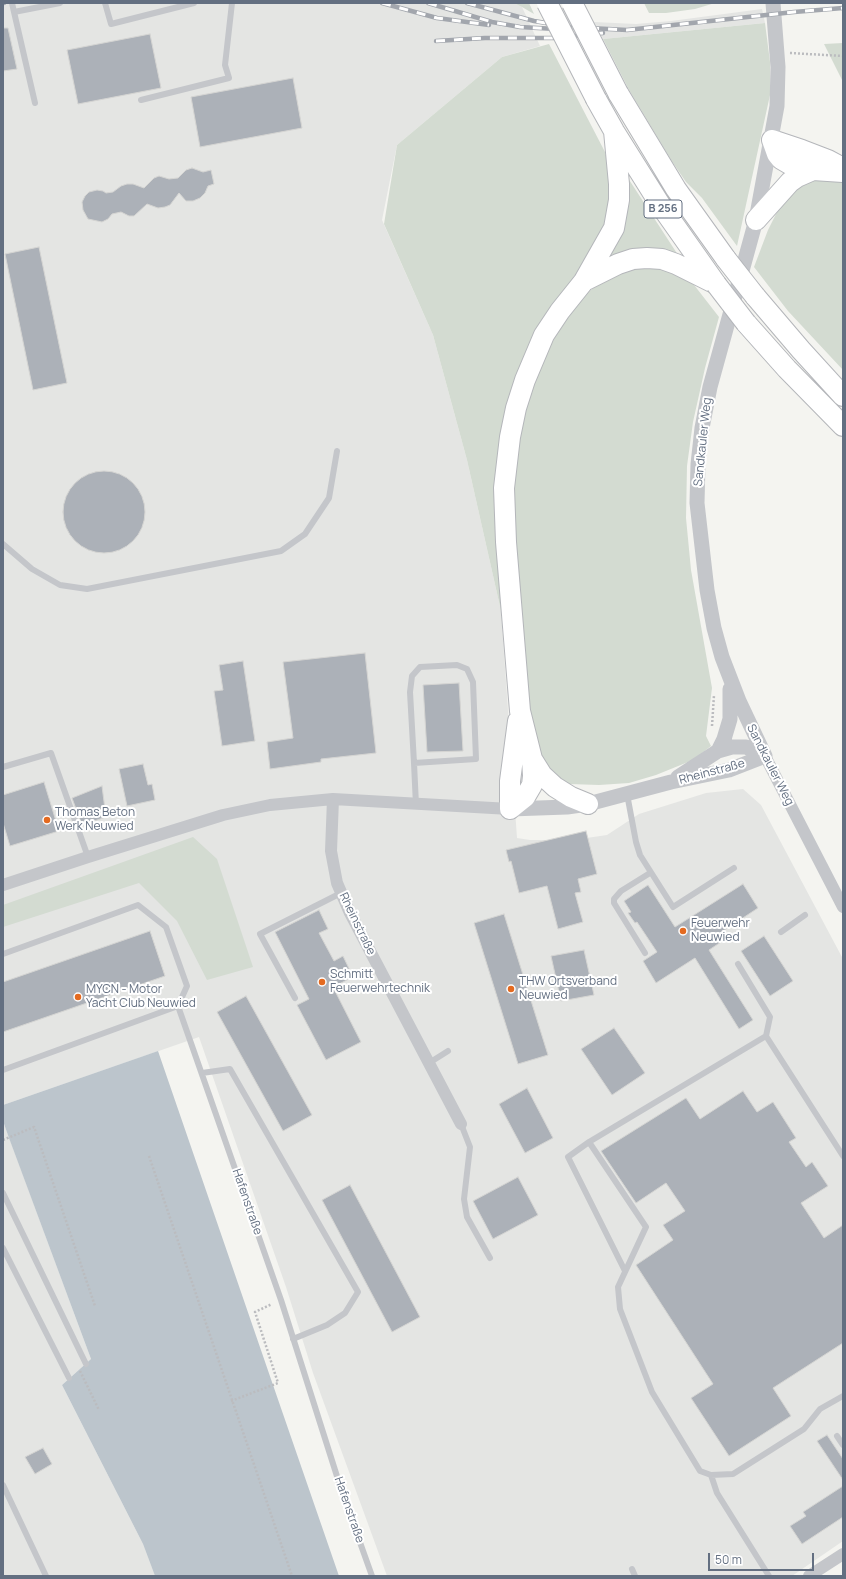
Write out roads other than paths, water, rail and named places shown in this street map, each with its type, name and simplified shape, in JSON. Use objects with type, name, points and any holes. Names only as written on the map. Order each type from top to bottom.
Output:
[{"type":"highway","name":"B 256","points":[[547,3],[596,99],[614,131],[661,206],[716,284],[746,323],[797,380],[843,426]]},
{"type":"highway","name":"B 256","points":[[572,3],[618,93],[676,189],[726,259],[755,296],[796,345],[842,395]]},
{"type":"highway","points":[[510,810],[525,797],[529,791],[533,776],[532,760],[520,711],[504,509],[504,488],[510,437],[516,408],[525,380],[544,335],[560,311],[584,281],[614,228],[617,214],[619,184],[614,131]]},
{"type":"highway","points":[[772,140],[828,160],[843,168]]},
{"type":"highway","points":[[772,140],[777,154],[781,159],[792,166],[813,170],[843,172]]},
{"type":"highway","points":[[756,220],[790,182],[813,170]]},
{"type":"highway","points":[[584,281],[618,264],[633,259],[647,258],[662,259],[676,264],[716,284]]},
{"type":"highway","points":[[510,810],[510,781],[520,711]]},
{"type":"highway","points":[[532,760],[542,775],[556,787],[571,797],[588,804]]},
{"type":"street","name":"Sandkauler Weg","points":[[773,3],[778,52],[777,106],[772,140],[756,220],[710,387],[702,428],[698,464],[697,503],[707,590],[714,628],[738,701],[843,907]]},
{"type":"street","points":[[718,751],[724,739],[730,719],[731,698],[729,676]]},
{"type":"street","name":"Rheinstraße","points":[[671,782],[718,751],[732,747],[746,747],[765,756]]},
{"type":"street","name":"Rheinstraße","points":[[3,885],[223,815],[270,805],[333,799],[510,810],[567,807],[588,804],[671,782],[729,770],[765,756]]},
{"type":"street","name":"Rheinstraße","points":[[333,799],[331,851],[341,894],[461,1124]]},
{"type":"street","points":[[809,1576],[843,1554]]},
{"type":"lane","points":[[12,3],[35,103]]},
{"type":"lane","points":[[14,12],[60,3]]},
{"type":"lane","points":[[105,3],[111,24],[194,3]]},
{"type":"lane","points":[[141,100],[229,78],[225,65],[232,3]]},
{"type":"lane","points":[[3,544],[32,569],[60,585],[87,589],[281,551],[305,534],[329,498],[337,451]]},
{"type":"lane","points":[[414,763],[476,759],[472,682],[467,669],[457,665],[420,667],[412,676],[410,692],[416,805]]},
{"type":"lane","points":[[3,767],[51,753],[88,857]]},
{"type":"lane","points":[[627,794],[636,842],[640,855],[650,873],[673,907],[734,868]]},
{"type":"lane","points":[[645,953],[614,903],[617,895],[621,891],[650,873]]},
{"type":"lane","points":[[295,998],[260,934],[341,894]]},
{"type":"lane","points":[[3,954],[138,905],[166,927],[187,986],[178,1006],[3,1070]]},
{"type":"lane","points":[[781,932],[805,915]]},
{"type":"lane","points":[[738,964],[770,1017],[766,1036],[843,1156]]},
{"type":"lane","name":"Hafenstraße","points":[[178,1006],[293,1339],[342,1492],[372,1576]]},
{"type":"lane","points":[[625,1271],[568,1157],[589,1142],[766,1036]]},
{"type":"lane","points":[[429,1063],[448,1051]]},
{"type":"lane","points":[[202,1073],[230,1069],[358,1292],[345,1313],[327,1325],[293,1339]]},
{"type":"lane","points":[[461,1124],[470,1147],[464,1199],[468,1217],[490,1258]]},
{"type":"lane","points":[[589,1142],[646,1227],[618,1287],[620,1309],[652,1392],[700,1471],[711,1475],[733,1474],[804,1429],[820,1409],[843,1396]]},
{"type":"lane","points":[[3,1193],[86,1364]]},
{"type":"lane","points":[[3,1248],[69,1378]]},
{"type":"lane","points":[[837,1436],[843,1444]]},
{"type":"lane","points":[[711,1475],[717,1493],[769,1576]]},
{"type":"lane","points":[[3,1485],[46,1576]]},
{"type":"lane","points":[[632,1569],[635,1576]]},
{"type":"railway","points":[[382,3],[437,18],[489,25]]},
{"type":"railway","points":[[428,3],[492,22],[520,27],[556,29]]},
{"type":"railway","points":[[467,3],[534,21],[570,27],[627,30],[843,8]]},
{"type":"railway","points":[[436,41],[485,38],[557,38],[603,33]]},
{"type":"place","name":"Thomas Beton Werk Neuwied","points":[[47,820]]},
{"type":"place","name":"Feuerwehr Neuwied","points":[[683,931]]},
{"type":"place","name":"Schmitt Feuerwehrtechnik","points":[[322,982]]},
{"type":"place","name":"THW Ortsverband Neuwied","points":[[511,989]]},
{"type":"place","name":"MYCN - Motor Yacht Club Neuwied","points":[[78,997]]}]
